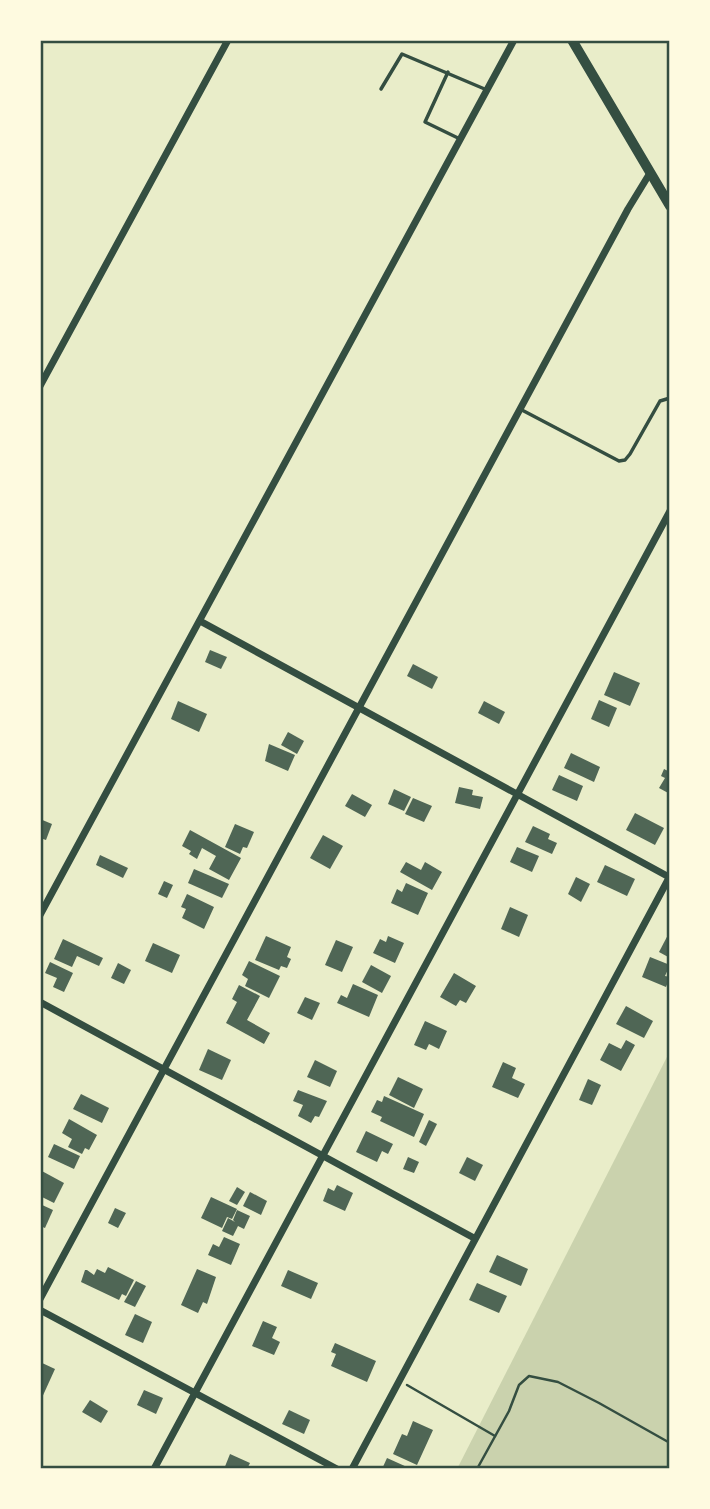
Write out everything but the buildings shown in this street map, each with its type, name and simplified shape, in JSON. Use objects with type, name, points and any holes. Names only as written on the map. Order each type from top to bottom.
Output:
[{"type":"main road","points":[[572,40],[668,199]]},
{"type":"street","points":[[40,386],[228,40]]},
{"type":"street","points":[[40,915],[514,40]]},
{"type":"street","points":[[40,1299],[650,173]]},
{"type":"street","points":[[154,1469],[670,510]]},
{"type":"street","points":[[200,621],[669,879],[352,1469]]},
{"type":"street","points":[[40,1002],[474,1238]]},
{"type":"street","points":[[40,1310],[337,1469]]},
{"type":"lane","points":[[381,89],[402,54],[487,90]]},
{"type":"lane","points":[[449,72],[425,122],[460,139]]},
{"type":"lane","points":[[520,409],[619,461],[625,460],[630,454],[660,401],[670,398]]},
{"type":"path","points":[[477,1469],[509,1411],[519,1385],[529,1376],[558,1382],[670,1444]]},
{"type":"path","points":[[407,1385],[495,1436]]},
{"type":"green space","points":[[670,1051],[670,1469],[457,1469]]}]
